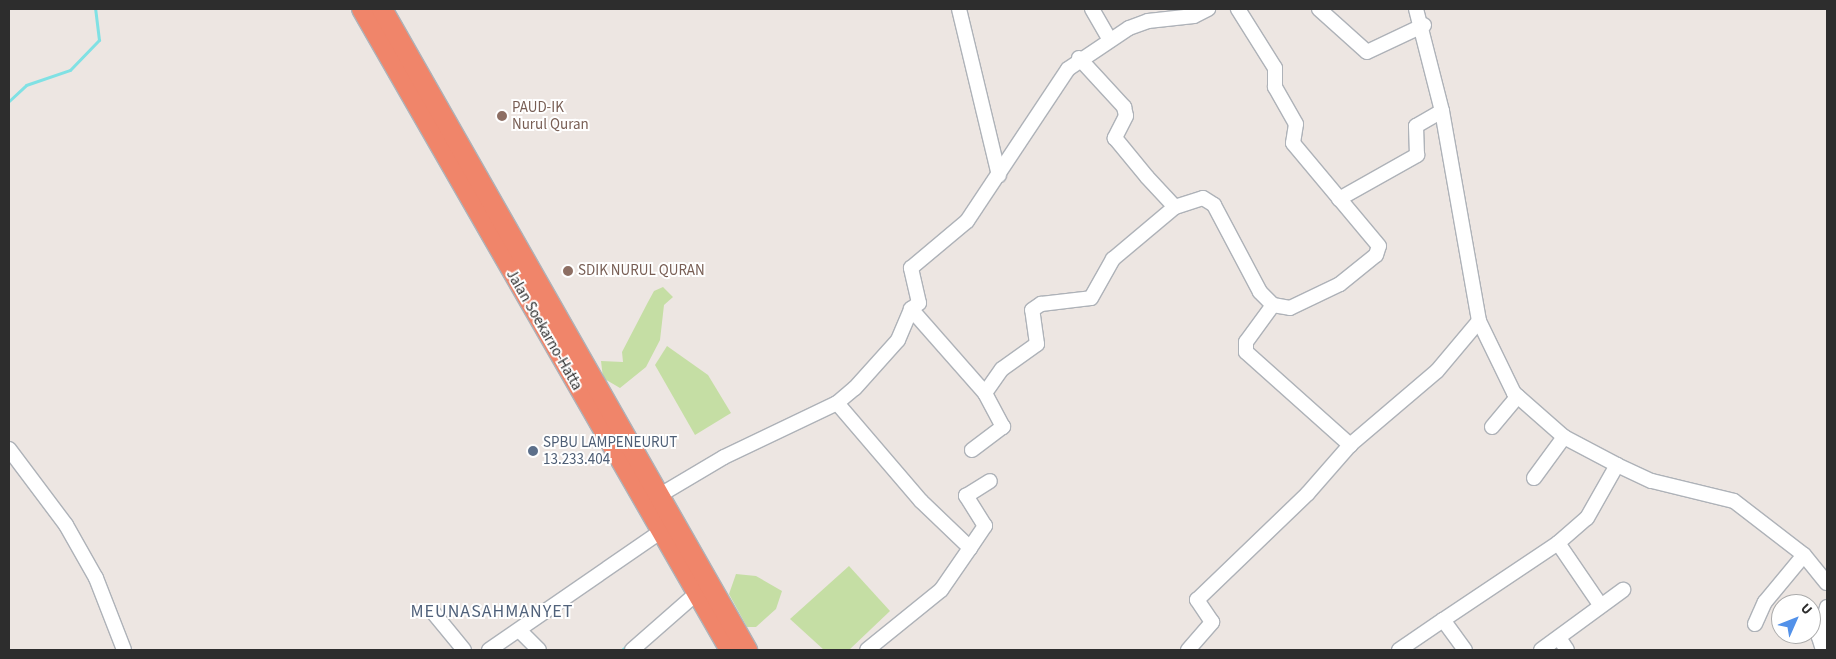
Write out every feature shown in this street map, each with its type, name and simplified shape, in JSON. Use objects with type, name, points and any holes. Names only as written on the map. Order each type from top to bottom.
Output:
[{"type":"highway","name":"Jalan Soekarno-Hatta","points":[[362,9],[509,252],[660,495],[695,572],[698,592],[730,650]]},
{"type":"highway","name":"Jalan Soekarno-Hatta","points":[[382,9],[509,252],[663,530],[695,572],[747,650]]},
{"type":"street","points":[[959,9],[999,175]]},
{"type":"street","points":[[1092,9],[1109,39]]},
{"type":"street","points":[[660,495],[724,457],[837,403],[898,340],[911,309],[920,303],[911,268],[961,228],[999,175],[1057,82],[1079,58],[1109,39],[1148,21],[1194,16],[1208,9]]},
{"type":"street","points":[[985,393],[1002,369],[1037,344],[1035,307],[1091,298],[1113,259],[1175,207],[1203,198],[1214,205],[1253,283],[1273,305],[1290,308],[1340,284],[1376,255],[1377,242],[1293,143],[1296,124],[1276,87],[1274,68],[1238,9]]},
{"type":"street","points":[[1319,9],[1366,52],[1424,25]]},
{"type":"street","points":[[1416,9],[1424,25],[1442,111],[1479,321],[1518,396],[1564,437],[1652,481],[1734,501],[1804,555],[1827,582]]},
{"type":"street","points":[[1079,58],[1124,107],[1126,116],[1115,138],[1175,207]]},
{"type":"street","points":[[1339,198],[1417,155],[1416,126],[1442,111]]},
{"type":"street","points":[[1273,305],[1246,342],[1246,352],[1350,445]]},
{"type":"street","points":[[911,309],[985,393],[1003,427],[972,450]]},
{"type":"street","points":[[1188,650],[1212,622],[1198,600],[1308,493],[1350,445],[1437,371],[1479,321]]},
{"type":"street","points":[[1492,427],[1518,396]]},
{"type":"street","points":[[837,403],[921,501],[970,548]]},
{"type":"street","points":[[1534,478],[1564,437]]},
{"type":"street","points":[[9,449],[29,471],[74,540],[96,578],[124,650]]},
{"type":"street","points":[[1399,650],[1558,543],[1586,518],[1618,464]]},
{"type":"street","points":[[866,650],[940,590],[985,526],[966,496],[990,481]]},
{"type":"street","points":[[489,650],[663,530]]},
{"type":"street","points":[[1558,543],[1601,606]]},
{"type":"street","points":[[1755,624],[1765,602],[1804,555]]},
{"type":"street","points":[[1541,650],[1623,590]]},
{"type":"street","points":[[632,650],[698,592]]},
{"type":"street","points":[[1823,650],[1819,637],[1827,607]]},
{"type":"street","points":[[432,611],[464,650]]},
{"type":"street","points":[[1443,620],[1465,650]]},
{"type":"street","points":[[519,630],[539,650]]},
{"type":"street","points":[[1559,638],[1567,650]]},
{"type":"green space","points":[[663,287],[673,297],[664,305],[660,340],[646,367],[620,388],[603,378],[601,361],[623,362],[622,352],[648,302],[654,291]]},
{"type":"green space","points":[[667,346],[708,375],[731,413],[695,435],[655,365]]},
{"type":"green space","points":[[849,566],[890,611],[849,650],[824,650],[790,619]]},
{"type":"green space","points":[[736,574],[756,576],[782,591],[776,609],[756,627],[747,627],[729,594]]},
{"type":"waterway","points":[[9,101],[26,85],[70,70],[99,40],[95,9]]},
{"type":"waterway","points":[[622,650],[629,644]]},
{"type":"place","name":"PAUD-IK Nurul Quran","points":[[502,116]]},
{"type":"place","name":"SDIK NURUL QURAN","points":[[568,271]]},
{"type":"place","name":"SPBU LAMPENEURUT 13.233.404","points":[[533,451]]},
{"type":"district","name":"MEUNASAHMANYET","points":[[492,612]]}]
